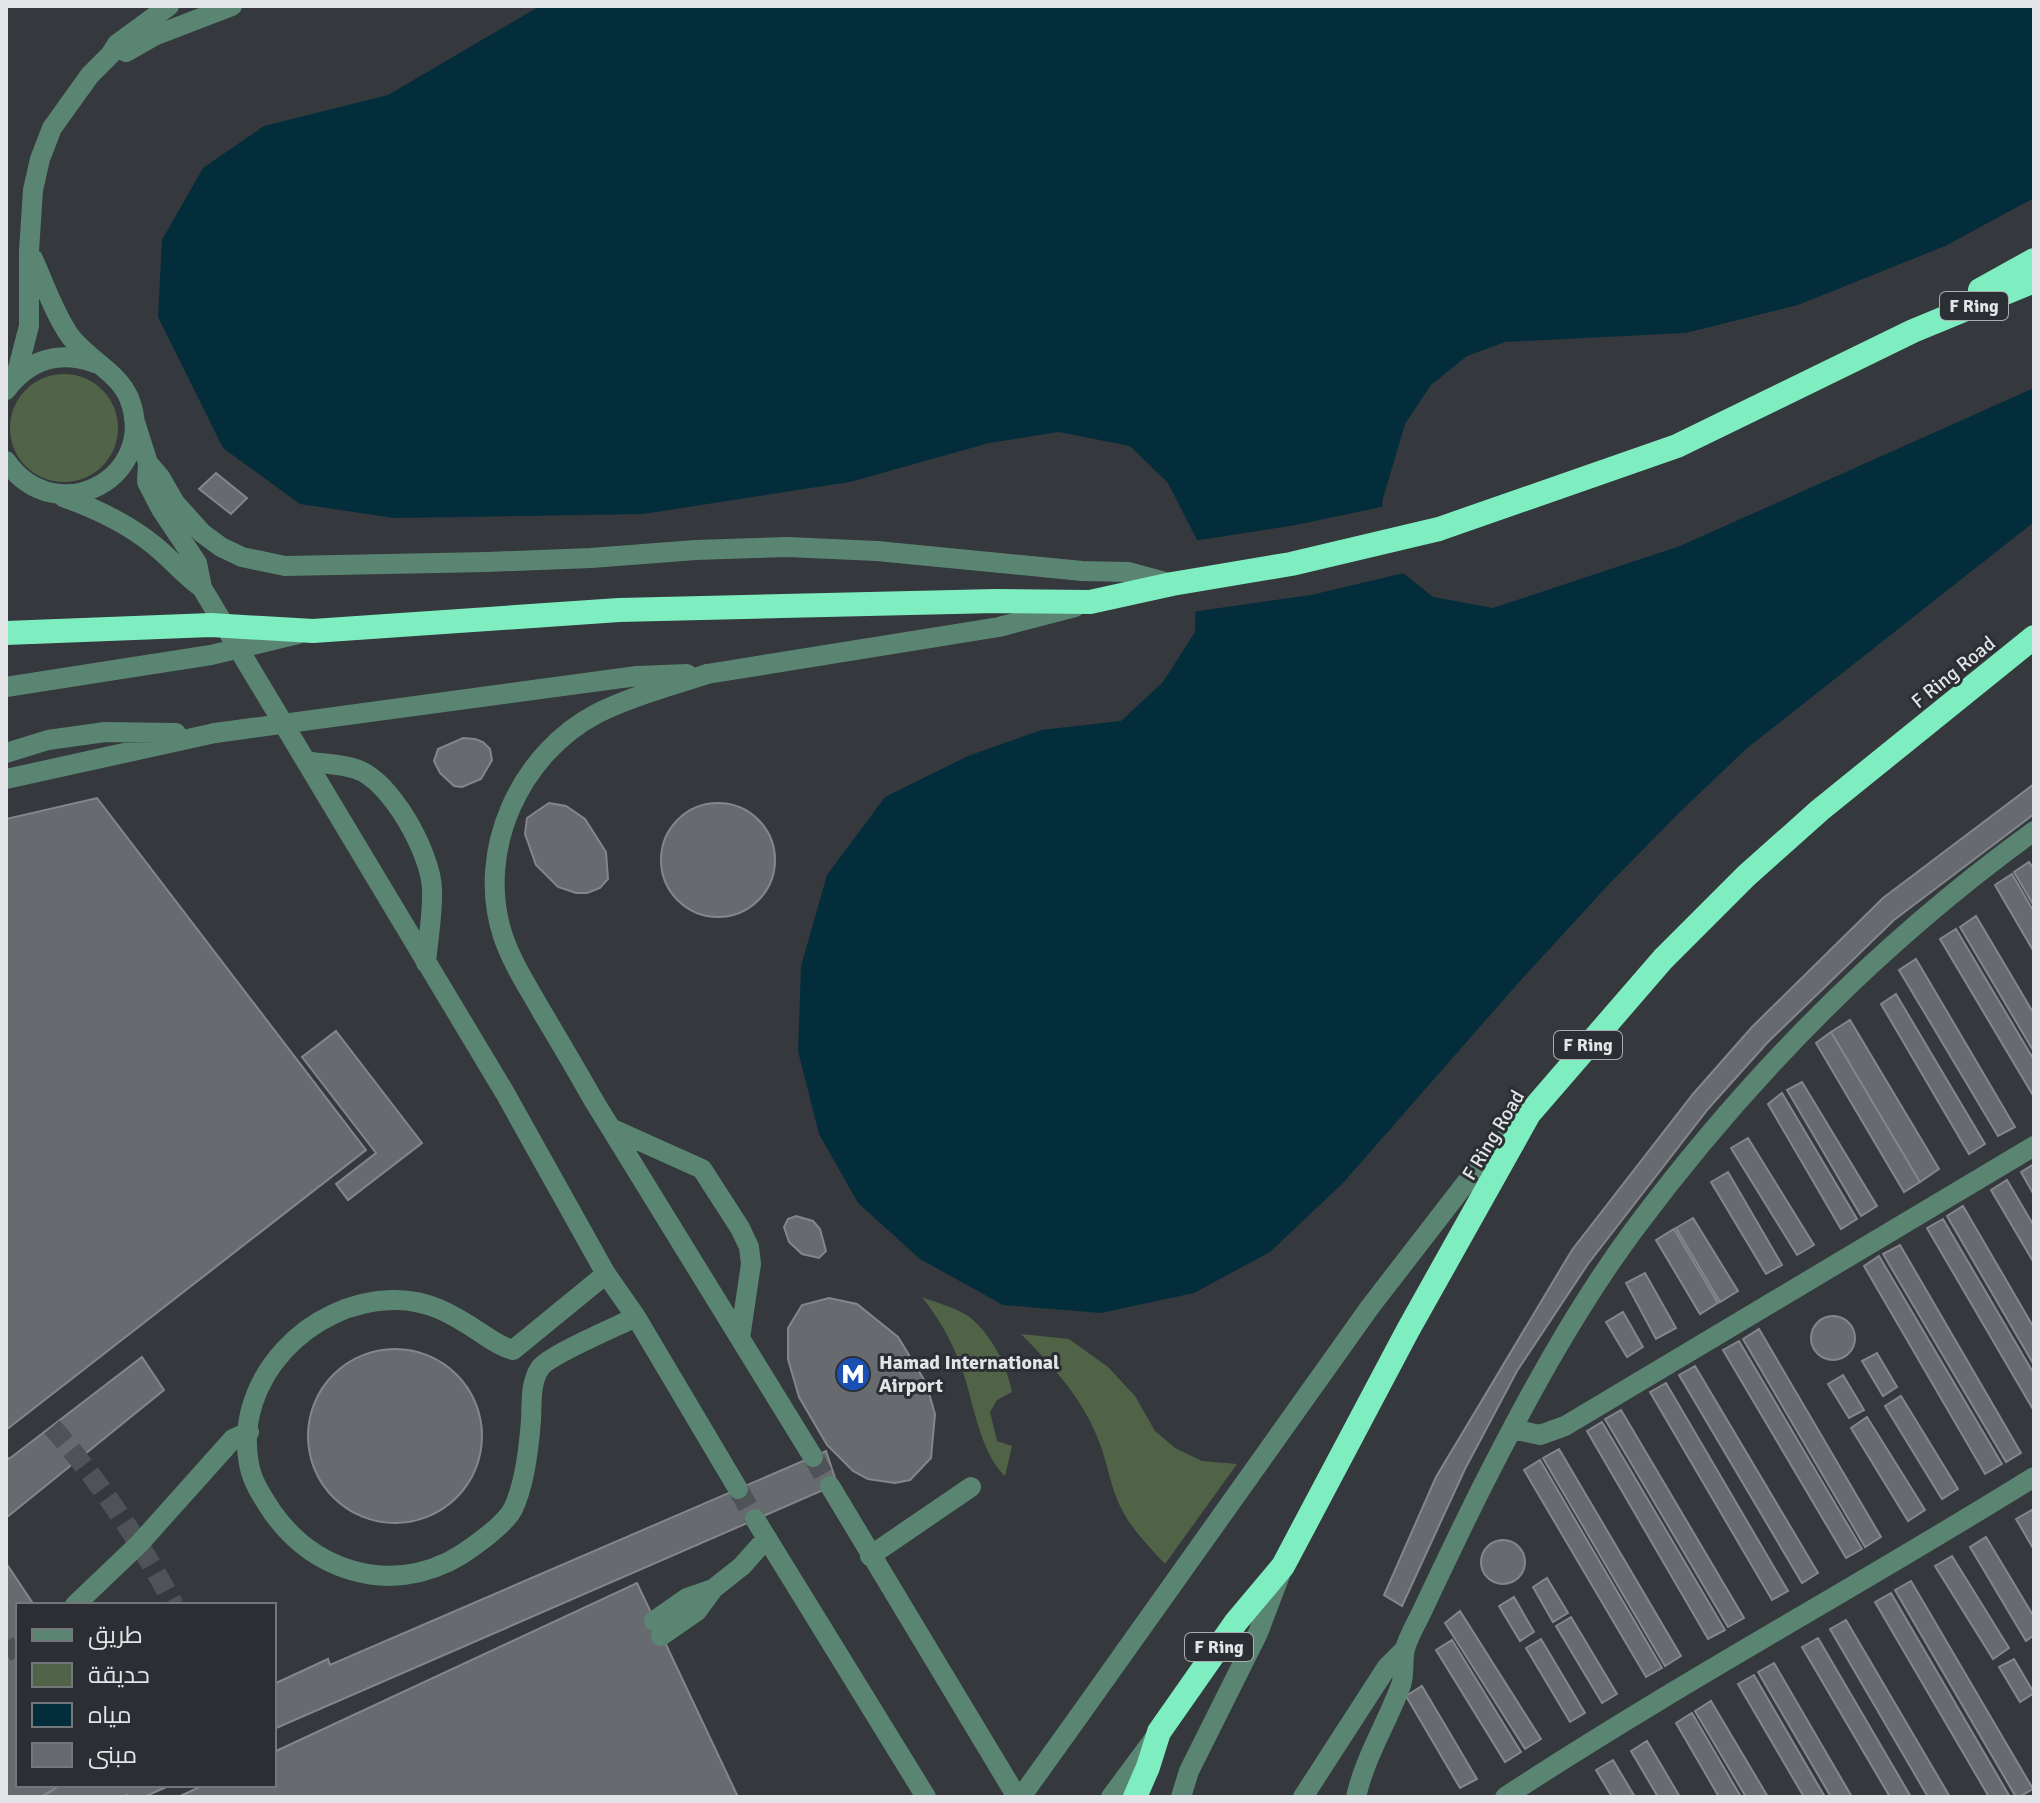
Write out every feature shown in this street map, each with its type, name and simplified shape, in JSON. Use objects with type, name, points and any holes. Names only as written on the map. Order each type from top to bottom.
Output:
[{"type":"highway","points":[[1913,331],[2034,260]]},
{"type":"highway","name":"F Ring","points":[[1184,582],[1291,564],[1439,529],[1677,446],[1913,331],[2034,281]]},
{"type":"highway","points":[[6,633],[211,625],[313,631],[619,610],[996,601],[1090,602],[1184,582]]},
{"type":"highway","name":"F Ring Road","points":[[1121,1794],[1159,1732],[1236,1622],[1283,1566],[1427,1295],[1529,1114],[1663,959],[1746,876],[1820,810],[2034,637]]},
{"type":"lane","points":[[11,383],[26,347],[33,190],[52,128],[117,44],[169,6]]},
{"type":"lane","points":[[110,55],[124,53],[154,36],[232,6]]},
{"type":"lane","points":[[29,251],[71,338],[116,379],[128,397],[148,463],[147,482],[197,563],[202,588],[505,1093],[606,1274],[636,1317],[738,1489]]},
{"type":"lane","points":[[11,383],[34,363],[55,357],[78,357],[99,365]]},
{"type":"lane","points":[[55,495],[76,495],[96,488],[113,476],[126,460],[133,440],[134,419]]},
{"type":"lane","points":[[6,461],[15,475],[32,487]]},
{"type":"lane","points":[[148,463],[175,503],[202,533],[242,557],[285,566],[487,562],[787,547],[877,551],[1082,571],[1128,572],[1184,582]]},
{"type":"lane","points":[[6,483],[32,487],[112,516],[158,549],[181,573],[202,588]]},
{"type":"lane","points":[[6,779],[215,733],[637,676],[707,674],[999,627],[1090,602]]},
{"type":"lane","points":[[6,687],[211,655],[313,631]]},
{"type":"lane","points":[[707,674],[618,705],[575,728],[553,746],[530,772],[505,823],[497,852],[495,889],[503,935],[521,975],[594,1101],[813,1457]]},
{"type":"lane","points":[[6,753],[48,740],[105,732],[215,733]]},
{"type":"lane","points":[[6,736],[48,740]]},
{"type":"lane","points":[[307,761],[356,769],[369,775],[381,784],[402,813],[425,856],[430,873],[432,889],[426,963]]},
{"type":"lane","points":[[1303,1797],[1387,1667],[1404,1650],[1448,1554],[1513,1429],[1603,1275],[1632,1232],[1711,1133],[1795,1039],[1860,975],[1960,888],[2034,831]]},
{"type":"lane","points":[[830,1486],[1019,1797],[1370,1307],[1482,1162],[1529,1114]]},
{"type":"lane","points":[[613,1129],[702,1169],[740,1228],[749,1247],[751,1264],[740,1338]]},
{"type":"lane","points":[[1513,1429],[1540,1435],[1565,1426],[2034,1146]]},
{"type":"lane","points":[[606,1274],[513,1350],[442,1308],[414,1302],[393,1299],[351,1306],[317,1321],[287,1346],[260,1387],[253,1404],[248,1460],[252,1477],[264,1500],[288,1533],[333,1565],[367,1576],[391,1576],[449,1562],[472,1547],[513,1509],[529,1448],[534,1380],[542,1364],[636,1317]]},
{"type":"lane","points":[[77,1603],[139,1544],[233,1439],[249,1432]]},
{"type":"lane","points":[[1505,1797],[1608,1730],[2034,1477]]},
{"type":"lane","points":[[870,1556],[971,1487]]},
{"type":"lane","points":[[755,1519],[926,1797]]},
{"type":"lane","points":[[658,1628],[687,1598],[713,1589],[742,1566],[767,1538]]},
{"type":"lane","points":[[1181,1797],[1189,1771],[1258,1633],[1283,1566]]},
{"type":"lane","points":[[1356,1797],[1365,1765],[1403,1680],[1404,1650]]},
{"type":"green space","points":[[64,374],[85,378],[102,390],[114,407],[118,428],[114,449],[102,466],[85,478],[64,482],[43,478],[26,466],[14,449],[10,428],[14,407],[26,390],[43,378]]},
{"type":"green space","points":[[922,1297],[956,1309],[973,1320],[987,1335],[1003,1363],[1012,1392],[997,1400],[990,1412],[997,1441],[1012,1446],[1005,1476],[982,1438],[964,1375],[951,1343]]},
{"type":"green space","points":[[1021,1334],[1069,1339],[1108,1367],[1135,1396],[1155,1431],[1175,1448],[1202,1461],[1237,1464],[1165,1564],[1138,1534],[1121,1508],[1101,1446],[1084,1410],[1055,1370]]},
{"type":"water","points":[[540,6],[2034,6],[2034,198],[1945,246],[1798,305],[1686,333],[1505,342],[1467,356],[1431,385],[1405,424],[1382,502],[1391,563],[1433,597],[1493,608],[1680,546],[2034,388],[2034,522],[1746,749],[1680,812],[1520,981],[1343,1183],[1270,1252],[1194,1293],[1101,1313],[1003,1305],[920,1259],[858,1203],[819,1134],[798,1051],[801,966],[827,875],[885,797],[968,756],[1041,730],[1121,721],[1163,682],[1195,632],[1197,540],[1168,483],[1130,446],[1059,432],[989,443],[850,482],[643,514],[394,518],[300,504],[223,448],[158,317],[162,240],[203,168],[264,126],[388,95]]},
{"type":"pier","points":[[1386,506],[1395,561],[1408,572],[1311,595],[1192,612],[1193,541],[1296,525]]},
{"type":"building","points":[[216,473],[247,498],[231,514],[199,489]]},
{"type":"building","points":[[463,738],[483,742],[490,749],[492,760],[481,779],[462,787],[454,786],[440,773],[434,761],[438,749]]},
{"type":"building","points":[[2034,784],[2034,814],[1894,920],[1767,1043],[1708,1109],[1588,1264],[1517,1371],[1465,1469],[1402,1606],[1384,1595],[1436,1477],[1572,1250],[1693,1094],[1752,1027],[1883,898]]},
{"type":"building","points":[[97,798],[366,1150],[6,1430],[6,819]]},
{"type":"building","points":[[549,803],[566,806],[585,819],[606,852],[608,879],[600,888],[576,893],[558,887],[536,865],[525,834],[527,818]]},
{"type":"building","points":[[718,803],[740,807],[759,819],[771,838],[775,860],[771,882],[759,901],[740,913],[718,917],[696,913],[677,901],[665,882],[661,860],[665,838],[677,819],[696,807]]},
{"type":"building","points":[[2029,862],[2034,870],[2034,906],[2014,872]]},
{"type":"building","points":[[2012,874],[2034,912],[2034,952],[1995,885]]},
{"type":"building","points":[[1976,916],[2034,1014],[2034,1052],[1960,927]]},
{"type":"building","points":[[1956,929],[2034,1060],[2034,1097],[1940,939]]},
{"type":"building","points":[[1916,959],[2015,1127],[1998,1136],[1899,970]]},
{"type":"building","points":[[1896,994],[1985,1144],[1969,1154],[1881,1004]]},
{"type":"building","points":[[1850,1020],[1939,1169],[1920,1182],[1831,1032]]},
{"type":"building","points":[[336,1031],[422,1143],[348,1200],[336,1184],[376,1153],[302,1057]]},
{"type":"building","points":[[1831,1032],[1920,1182],[1904,1192],[1816,1043]]},
{"type":"building","points":[[1802,1082],[1877,1206],[1861,1216],[1787,1090]]},
{"type":"building","points":[[1782,1093],[1857,1219],[1841,1229],[1768,1104]]},
{"type":"building","points":[[1748,1138],[1814,1245],[1797,1255],[1731,1148]]},
{"type":"building","points":[[2034,1164],[2034,1195],[2021,1172]]},
{"type":"building","points":[[1728,1172],[1782,1265],[1766,1274],[1711,1182]]},
{"type":"building","points":[[2007,1180],[2034,1226],[2034,1263],[1991,1190]]},
{"type":"building","points":[[1963,1206],[2034,1328],[2034,1365],[1947,1216]]},
{"type":"building","points":[[796,1216],[813,1221],[820,1229],[826,1251],[819,1258],[802,1254],[789,1242],[784,1227],[788,1219]]},
{"type":"building","points":[[1693,1218],[1738,1291],[1720,1302],[1676,1228]]},
{"type":"building","points":[[1943,1219],[2034,1374],[2034,1411],[1927,1228]]},
{"type":"building","points":[[1674,1229],[1718,1303],[1700,1314],[1656,1240]]},
{"type":"building","points":[[1900,1245],[2021,1453],[2006,1462],[1883,1254]]},
{"type":"building","points":[[1879,1256],[2002,1464],[1985,1474],[1864,1266]]},
{"type":"building","points":[[1645,1273],[1676,1328],[1656,1339],[1626,1283]]},
{"type":"building","points":[[829,1298],[857,1304],[898,1337],[926,1383],[935,1414],[931,1458],[910,1480],[895,1483],[868,1479],[853,1471],[827,1445],[799,1397],[788,1359],[788,1328],[802,1305]]},
{"type":"building","points":[[1623,1312],[1643,1347],[1627,1357],[1606,1322]]},
{"type":"building","points":[[1833,1316],[1849,1322],[1855,1338],[1849,1354],[1833,1360],[1817,1354],[1811,1338],[1817,1322]]},
{"type":"building","points":[[1759,1329],[1881,1537],[1865,1547],[1743,1339]]},
{"type":"building","points":[[1739,1341],[1862,1549],[1846,1558],[1723,1350]]},
{"type":"building","points":[[395,1349],[428,1356],[456,1375],[475,1403],[482,1436],[475,1469],[456,1497],[428,1516],[395,1523],[362,1516],[334,1497],[315,1469],[308,1436],[315,1403],[334,1375],[362,1356]]},
{"type":"building","points":[[1877,1353],[1897,1387],[1883,1396],[1862,1361]]},
{"type":"building","points":[[142,1357],[164,1390],[6,1518],[6,1456],[9,1459]]},
{"type":"building","points":[[1695,1366],[1818,1573],[1802,1583],[1679,1375]]},
{"type":"building","points":[[1843,1375],[1864,1410],[1849,1418],[1828,1384]]},
{"type":"building","points":[[1666,1383],[1788,1591],[1772,1600],[1650,1392]]},
{"type":"building","points":[[1901,1396],[1958,1489],[1942,1499],[1885,1406]]},
{"type":"building","points":[[1621,1410],[1744,1618],[1728,1627],[1605,1419]]},
{"type":"building","points":[[1867,1417],[1925,1510],[1908,1521],[1851,1428]]},
{"type":"building","points":[[1602,1422],[1725,1630],[1708,1639],[1587,1431]]},
{"type":"building","points":[[1559,1449],[1681,1656],[1665,1666],[1543,1458]]},
{"type":"building","points":[[826,1451],[837,1484],[276,1728],[276,1683],[328,1659],[330,1665]]},
{"type":"building","points":[[1540,1460],[1662,1668],[1646,1677],[1524,1470]]},
{"type":"building","points":[[2032,1510],[2034,1514],[2034,1550],[2016,1519]]},
{"type":"building","points":[[1986,1537],[2034,1617],[2034,1635],[2026,1641],[1970,1547]]},
{"type":"building","points":[[1503,1540],[1519,1546],[1525,1562],[1519,1578],[1503,1584],[1487,1578],[1481,1562],[1487,1546]]},
{"type":"building","points":[[1952,1556],[2009,1648],[1993,1659],[1935,1566]]},
{"type":"building","points":[[6,1563],[33,1603],[16,1603],[16,1787],[58,1787],[41,1797],[6,1797]]},
{"type":"building","points":[[1547,1578],[1568,1613],[1553,1622],[1533,1587]]},
{"type":"building","points":[[1911,1581],[2033,1789],[2019,1797],[2016,1797],[1895,1590]]},
{"type":"building","points":[[637,1583],[738,1797],[178,1797],[200,1787],[276,1787],[276,1751]]},
{"type":"building","points":[[1891,1593],[2010,1797],[1989,1797],[1875,1602]]},
{"type":"building","points":[[1514,1597],[1534,1632],[1520,1641],[1499,1606]]},
{"type":"building","points":[[1460,1611],[1541,1739],[1525,1749],[1445,1623]]},
{"type":"building","points":[[1571,1617],[1617,1694],[1602,1703],[1556,1626]]},
{"type":"building","points":[[1846,1620],[1950,1797],[1928,1797],[1830,1629]]},
{"type":"building","points":[[1818,1638],[1911,1797],[1890,1797],[1802,1647]]},
{"type":"building","points":[[1541,1639],[1585,1713],[1570,1722],[1526,1648]]},
{"type":"building","points":[[1452,1640],[1521,1752],[1505,1762],[1436,1650]]},
{"type":"building","points":[[2014,1659],[2034,1693],[2020,1702],[1999,1667]]},
{"type":"building","points":[[1774,1663],[1852,1797],[1831,1797],[1758,1672]]},
{"type":"building","points":[[1754,1675],[1825,1797],[1804,1797],[1738,1684]]},
{"type":"building","points":[[1422,1686],[1477,1779],[1460,1788],[1406,1696]]},
{"type":"building","points":[[1711,1701],[1768,1797],[1746,1797],[1695,1711]]},
{"type":"building","points":[[1692,1713],[1741,1797],[1719,1797],[1676,1723]]},
{"type":"building","points":[[1647,1741],[1680,1797],[1658,1797],[1631,1751]]},
{"type":"building","points":[[1613,1760],[1635,1797],[1612,1797],[1596,1770]]},
{"type":"building","points":[[58,1787],[166,1787],[144,1797],[41,1797]]},
{"type":"tunnel","points":[[52,1427],[118,1512],[173,1603]]},
{"type":"tunnel","points":[[813,1457],[830,1486]]},
{"type":"tunnel","points":[[738,1489],[755,1519]]},
{"type":"tunnel","points":[[6,1652],[16,1647]]},
{"type":"place","name":"Hamad International Airport","points":[[853,1374]]}]
